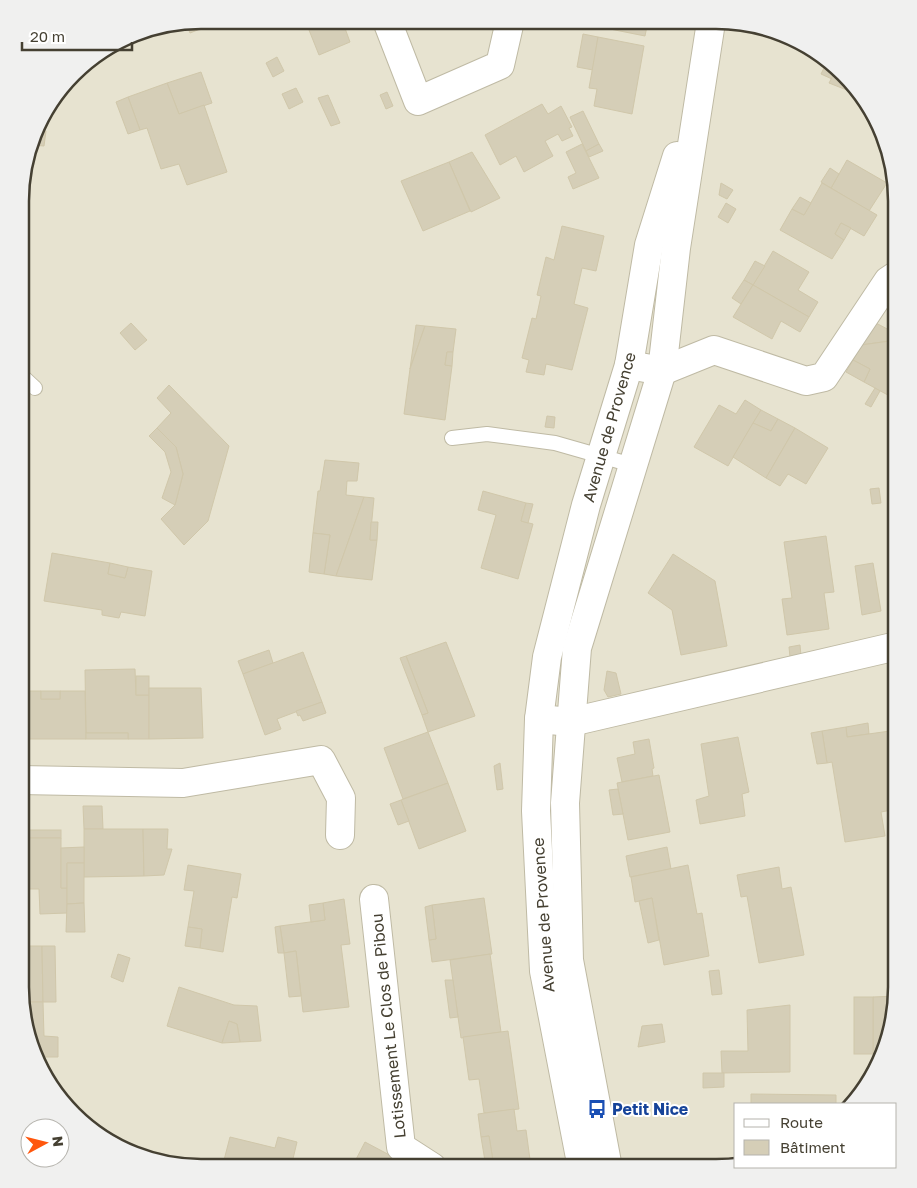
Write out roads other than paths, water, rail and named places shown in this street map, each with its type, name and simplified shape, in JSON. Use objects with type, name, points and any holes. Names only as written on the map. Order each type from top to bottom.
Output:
[{"type":"street","points":[[390,29],[418,101],[500,64],[508,29]]},
{"type":"street","name":"Avenue de Provence","points":[[606,1159],[569,960],[565,804],[577,648],[662,371],[676,248],[710,29]]},
{"type":"street","name":"Avenue de Provence","points":[[580,1159],[544,971],[536,811],[539,719],[547,657],[586,506],[629,365],[649,245],[701,78]]},
{"type":"street","points":[[629,365],[662,371],[714,350],[806,381],[824,376],[888,281]]},
{"type":"street","points":[[539,719],[571,722],[888,648]]},
{"type":"street","points":[[29,780],[183,783],[321,760],[341,798],[340,835]]},
{"type":"street","name":"Lotissement Le Clos de Pibou","points":[[374,899],[401,1147],[420,1159]]},
{"type":"lane","points":[[29,382],[35,388]]},
{"type":"lane","points":[[452,438],[488,434],[556,443],[632,465]]},
{"type":"place","name":"Petit Nice","points":[[597,1109]]}]
